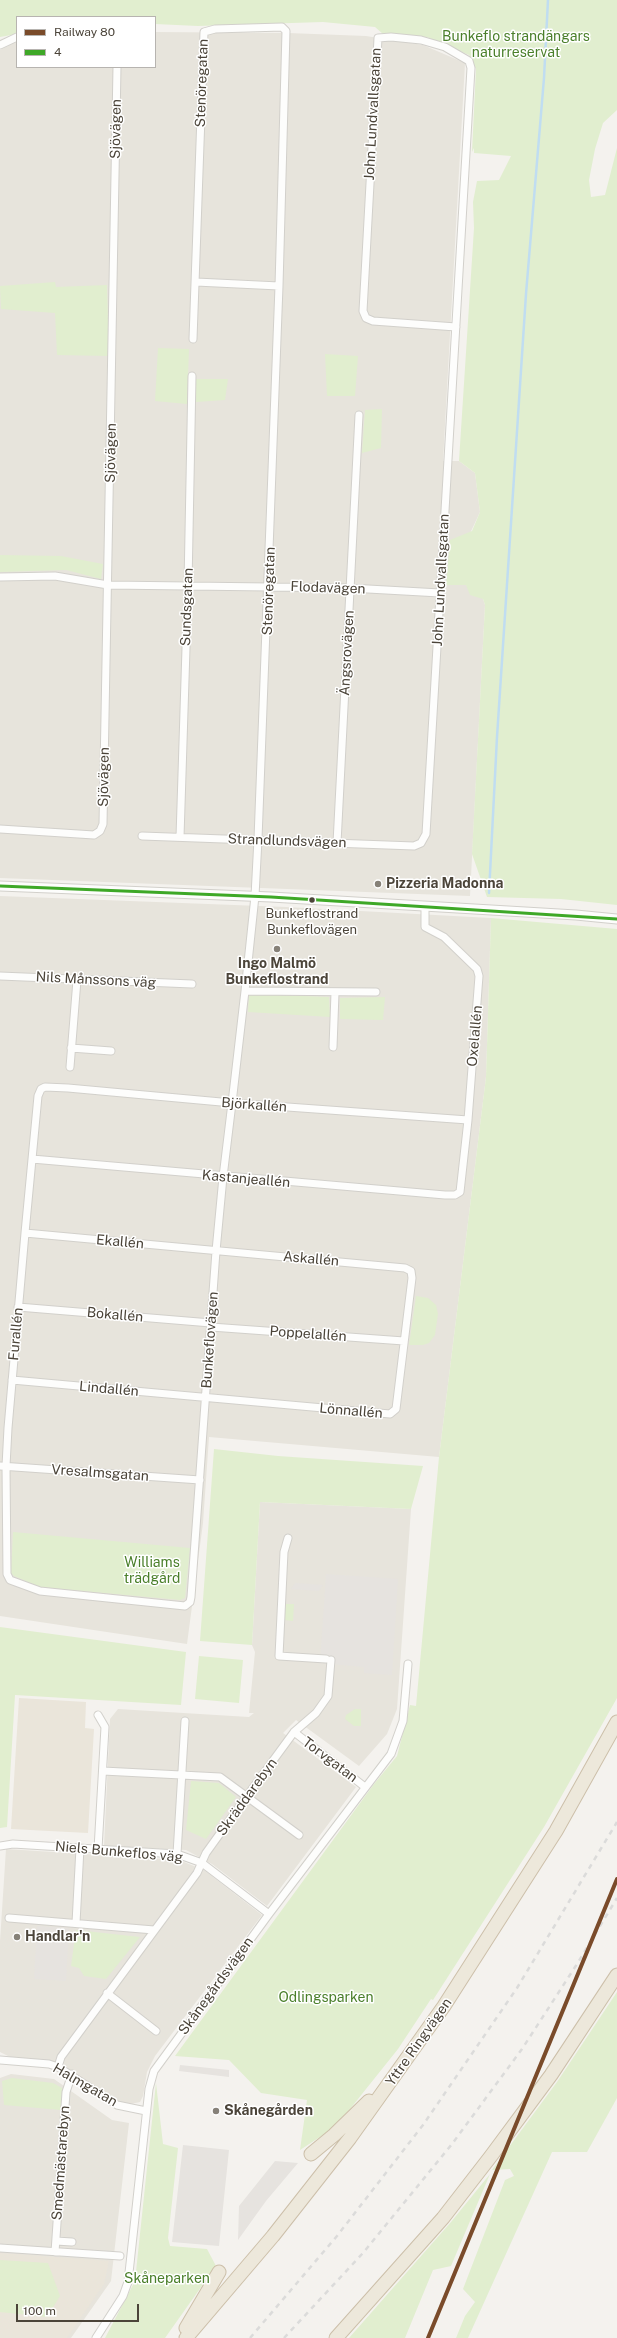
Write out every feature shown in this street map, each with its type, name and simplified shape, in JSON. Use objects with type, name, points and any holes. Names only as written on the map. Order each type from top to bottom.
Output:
[{"type":"highway","name":"Yttre Ringvägen","points":[[186,2338],[273,2236],[350,2138],[396,2075],[504,1915],[556,1831],[617,1722]]},
{"type":"highway","points":[[336,2338],[443,2218],[491,2156],[551,2075],[617,1975]]},
{"type":"highway","points":[[311,2154],[334,2135],[396,2075]]},
{"type":"highway","points":[[179,2338],[219,2272]]},
{"type":"street","name":"Stenöregatan","points":[[193,340],[204,32],[215,29],[282,27],[286,31],[279,286],[269,586],[255,896]]},
{"type":"street","points":[[0,45],[16,37]]},
{"type":"street","name":"John Lundvallsgatan","points":[[426,834],[456,326],[471,64],[459,54],[427,42],[391,37],[378,38],[363,311],[366,318],[373,321],[456,326]]},
{"type":"street","name":"Sjövägen","points":[[0,829],[94,835],[100,831],[103,824],[117,68]]},
{"type":"street","points":[[196,282],[279,286]]},
{"type":"street","name":"Sundsgatan","points":[[180,838],[188,585],[192,376]]},
{"type":"street","name":"Ängsrovägen","points":[[337,843],[359,415]]},
{"type":"street","name":"Flodavägen","points":[[0,577],[55,576],[108,585],[269,586],[350,588],[440,593]]},
{"type":"street","name":"Strandlundsvägen","points":[[142,836],[258,839],[414,846],[421,843],[426,834]]},
{"type":"street","points":[[0,886],[255,896],[498,910],[617,919]]},
{"type":"street","name":"Bunkeflovägen","points":[[10,1580],[40,1591],[185,1606],[190,1602],[192,1596],[216,1251],[255,896]]},
{"type":"street","name":"Oxelallén","points":[[425,906],[425,927],[444,937],[477,969],[479,976],[468,1120],[460,1192]]},
{"type":"street","name":"Nils Månssons väg","points":[[0,976],[192,984]]},
{"type":"street","points":[[70,1067],[77,980]]},
{"type":"street","points":[[244,991],[335,993],[376,992]]},
{"type":"street","points":[[333,1046],[335,993]]},
{"type":"street","points":[[71,1048],[111,1051]]},
{"type":"street","name":"Björkallén","points":[[41,1089],[45,1087],[68,1088],[232,1103],[468,1120]]},
{"type":"street","name":"Furallén","points":[[10,1580],[8,1574],[3,1466],[38,1096],[41,1089]]},
{"type":"street","name":"Kastanjeallén","points":[[32,1159],[223,1177],[445,1195],[455,1195],[460,1192]]},
{"type":"street","name":"Ekallén","points":[[25,1233],[216,1251]]},
{"type":"street","name":"Askallén","points":[[216,1251],[405,1268]]},
{"type":"street","name":"Lönnallén","points":[[206,1397],[390,1414],[396,1409],[412,1278],[411,1272],[405,1268]]},
{"type":"street","name":"Bokallén","points":[[18,1307],[211,1325]]},
{"type":"street","name":"Poppelallén","points":[[211,1325],[404,1341]]},
{"type":"street","name":"Lindallén","points":[[12,1380],[206,1397]]},
{"type":"street","name":"Vresalmsgatan","points":[[3,1466],[200,1480]]},
{"type":"street","name":"Skräddarebyn","points":[[58,2067],[61,2058],[197,1873],[206,1853],[247,1796],[294,1732],[305,1720],[316,1713],[328,1696],[328,1660],[279,1656],[284,1552],[288,1538]]},
{"type":"street","name":"Skånegårdsvägen","points":[[96,2338],[123,2296],[128,2282],[146,2111],[154,2071],[269,1914],[391,1754],[403,1721],[408,1664]]},
{"type":"street","points":[[98,1715],[105,1727],[98,1849]]},
{"type":"street","points":[[177,1854],[186,1721]]},
{"type":"street","name":"Torvgatan","points":[[294,1732],[365,1787]]},
{"type":"street","points":[[103,1772],[220,1777],[299,1835]]},
{"type":"street","name":"Niels Bunkeflos väg","points":[[0,1846],[14,1844],[177,1854],[202,1863],[269,1914]]},
{"type":"street","points":[[76,1923],[80,1848]]},
{"type":"street","points":[[9,1918],[154,1930]]},
{"type":"street","points":[[108,1994],[156,2030]]},
{"type":"street","name":"Halmgatan","points":[[0,2060],[49,2064],[58,2067],[72,2074],[117,2105],[146,2111]]},
{"type":"street","name":"Smedmästarebyn","points":[[55,2252],[66,2092],[72,2074]]},
{"type":"street","points":[[56,2241],[72,2242]]},
{"type":"street","points":[[0,2248],[120,2256]]},
{"type":"shaded area","points":[[156,32],[288,33],[366,36],[423,45],[465,63],[443,461],[459,461],[475,473],[480,512],[446,585],[466,585],[483,599],[485,605],[470,896],[0,878],[0,50],[16,42],[16,68],[156,68]]},
{"type":"shaded area","points":[[0,896],[286,907],[491,918],[486,1077],[439,1457],[209,1437],[203,1523],[187,1644],[0,1616]]},
{"type":"shaded area","points":[[260,1502],[411,1509],[397,1709],[387,1734],[359,1766],[296,1720],[283,1733],[356,1787],[267,1906],[212,1864],[186,1850],[104,1846],[110,1719],[118,1709],[249,1717],[254,1713],[249,1713],[255,1652],[252,1645]]},
{"type":"shaded area","points":[[326,1574],[398,1579],[392,1675],[364,1673],[364,1667],[320,1663]]},
{"type":"shaded area","points":[[295,1583],[323,1585],[319,1591],[291,1589]]},
{"type":"shaded area","points":[[19,1698],[86,1702],[85,1728],[94,1729],[88,1833],[11,1829]]},
{"type":"shaded area","points":[[6,1849],[179,1860],[204,1870],[262,1915],[155,2056],[147,2072],[143,2096],[140,2102],[126,2105],[113,2100],[55,2062],[10,2057],[0,2052],[0,1941]]},
{"type":"shaded area","points":[[37,1926],[69,1928],[66,1981],[34,1979]]},
{"type":"shaded area","points":[[180,2065],[229,2070],[229,2077],[179,2071]]},
{"type":"shaded area","points":[[11,2074],[54,2079],[112,2120],[129,2123],[111,2281],[71,2338],[0,2338],[0,2078]]},
{"type":"shaded area","points":[[183,2145],[229,2150],[219,2246],[172,2242]]},
{"type":"shaded area","points":[[275,2161],[298,2163],[266,2201],[238,2240],[239,2206]]},
{"type":"shaded area","points":[[0,2253],[109,2261],[104,2284],[67,2338],[0,2338]]},
{"type":"green space","name":"Bunkeflo strandängars naturreservat","points":[[0,0],[617,0],[617,110],[603,123],[595,149],[589,180],[591,197],[605,195],[617,148],[617,905],[561,899],[487,897],[472,854],[485,605],[483,599],[470,595],[466,585],[446,585],[450,540],[472,531],[480,512],[475,473],[459,461],[474,228],[473,202],[477,181],[499,180],[511,156],[474,153],[474,148],[472,152],[476,69],[469,55],[427,37],[383,34],[375,27],[323,22],[198,26],[156,24],[156,16],[16,16],[16,34],[0,37]]},
{"type":"green space","points":[[55,282],[56,287],[107,285],[109,356],[57,355],[55,313],[1,309],[0,286]]},
{"type":"green space","points":[[158,348],[189,349],[187,404],[155,401]]},
{"type":"green space","points":[[325,354],[358,356],[355,396],[327,396]]},
{"type":"green space","points":[[196,379],[228,379],[225,400],[196,402]]},
{"type":"green space","points":[[382,409],[381,448],[362,453],[365,410]]},
{"type":"green space","points":[[0,555],[61,556],[103,564],[101,579],[66,570],[0,572]]},
{"type":"green space","name":"Odlingsparken","points":[[491,918],[617,929],[617,1698],[544,1827],[433,2000],[431,1999],[398,2049],[350,2109],[326,2133],[300,2150],[307,2100],[261,2093],[229,2060],[175,2056],[374,1784],[397,1756],[410,1705],[416,1706],[439,1457],[486,1077]]},
{"type":"green space","points":[[249,994],[329,997],[330,1017],[248,1012]]},
{"type":"green space","points":[[385,997],[383,1020],[340,1019],[340,998]]},
{"type":"green space","points":[[416,1296],[428,1298],[436,1305],[438,1314],[435,1335],[429,1343],[423,1345],[409,1345]]},
{"type":"green space","points":[[214,1449],[278,1456],[423,1466],[411,1509],[260,1502],[252,1645],[200,1641]]},
{"type":"green space","name":"Williams trädgård","points":[[13,1532],[190,1548],[185,1598],[180,1600],[40,1587],[14,1576],[11,1573]]},
{"type":"green space","points":[[285,1604],[294,1604],[293,1621],[284,1620]]},
{"type":"green space","points":[[0,1627],[186,1652],[181,1705],[15,1695],[7,1827],[0,1828]]},
{"type":"green space","points":[[199,1656],[243,1660],[239,1703],[195,1699]]},
{"type":"green space","points":[[355,1709],[361,1709],[361,1726],[354,1726],[345,1719],[346,1715]]},
{"type":"green space","points":[[191,1781],[219,1783],[236,1797],[206,1839],[186,1830]]},
{"type":"green space","points":[[76,1930],[140,1937],[106,1979],[84,1976],[79,1968],[71,1966]]},
{"type":"green space","points":[[617,1992],[617,2098],[587,2152],[552,2152],[468,2338],[456,2338],[465,2316],[475,2302],[463,2289],[505,2180],[514,2176],[510,2169],[492,2170],[557,2082]]},
{"type":"green space","points":[[12,2078],[53,2083],[64,2089],[61,2110],[4,2105],[2,2081]]},
{"type":"green space","name":"Skåneparken","points":[[156,2083],[163,2144],[178,2148],[168,2238],[170,2246],[207,2249],[216,2266],[165,2338],[105,2338],[135,2281]]},
{"type":"green space","points":[[490,2174],[451,2266],[433,2270],[405,2338],[349,2338],[451,2222]]},
{"type":"green space","points":[[0,2260],[48,2263],[60,2296],[47,2317],[0,2312]]},
{"type":"waterway","points":[[489,893],[497,737],[526,294],[544,78],[548,0]]},
{"type":"railway","points":[[250,2338],[337,2236],[423,2125],[517,1988],[617,1822]]},
{"type":"railway","points":[[284,2338],[363,2253],[452,2144],[522,2049],[577,1964],[617,1898]]},
{"type":"rail line","name":"80","points":[[428,2338],[617,1879]]},
{"type":"transit line","name":"4","points":[[0,886],[271,897],[617,919]]},
{"type":"place","name":"Pizzeria Madonna","points":[[378,884]]},
{"type":"place","name":"Bunkeflostrand Bunkeflovägen","points":[[312,900]]},
{"type":"place","name":"Ingo Malmö Bunkeflostrand","points":[[277,949]]},
{"type":"place","name":"Handlar'n","points":[[17,1937]]},
{"type":"place","name":"Skånegården","points":[[216,2111]]}]
